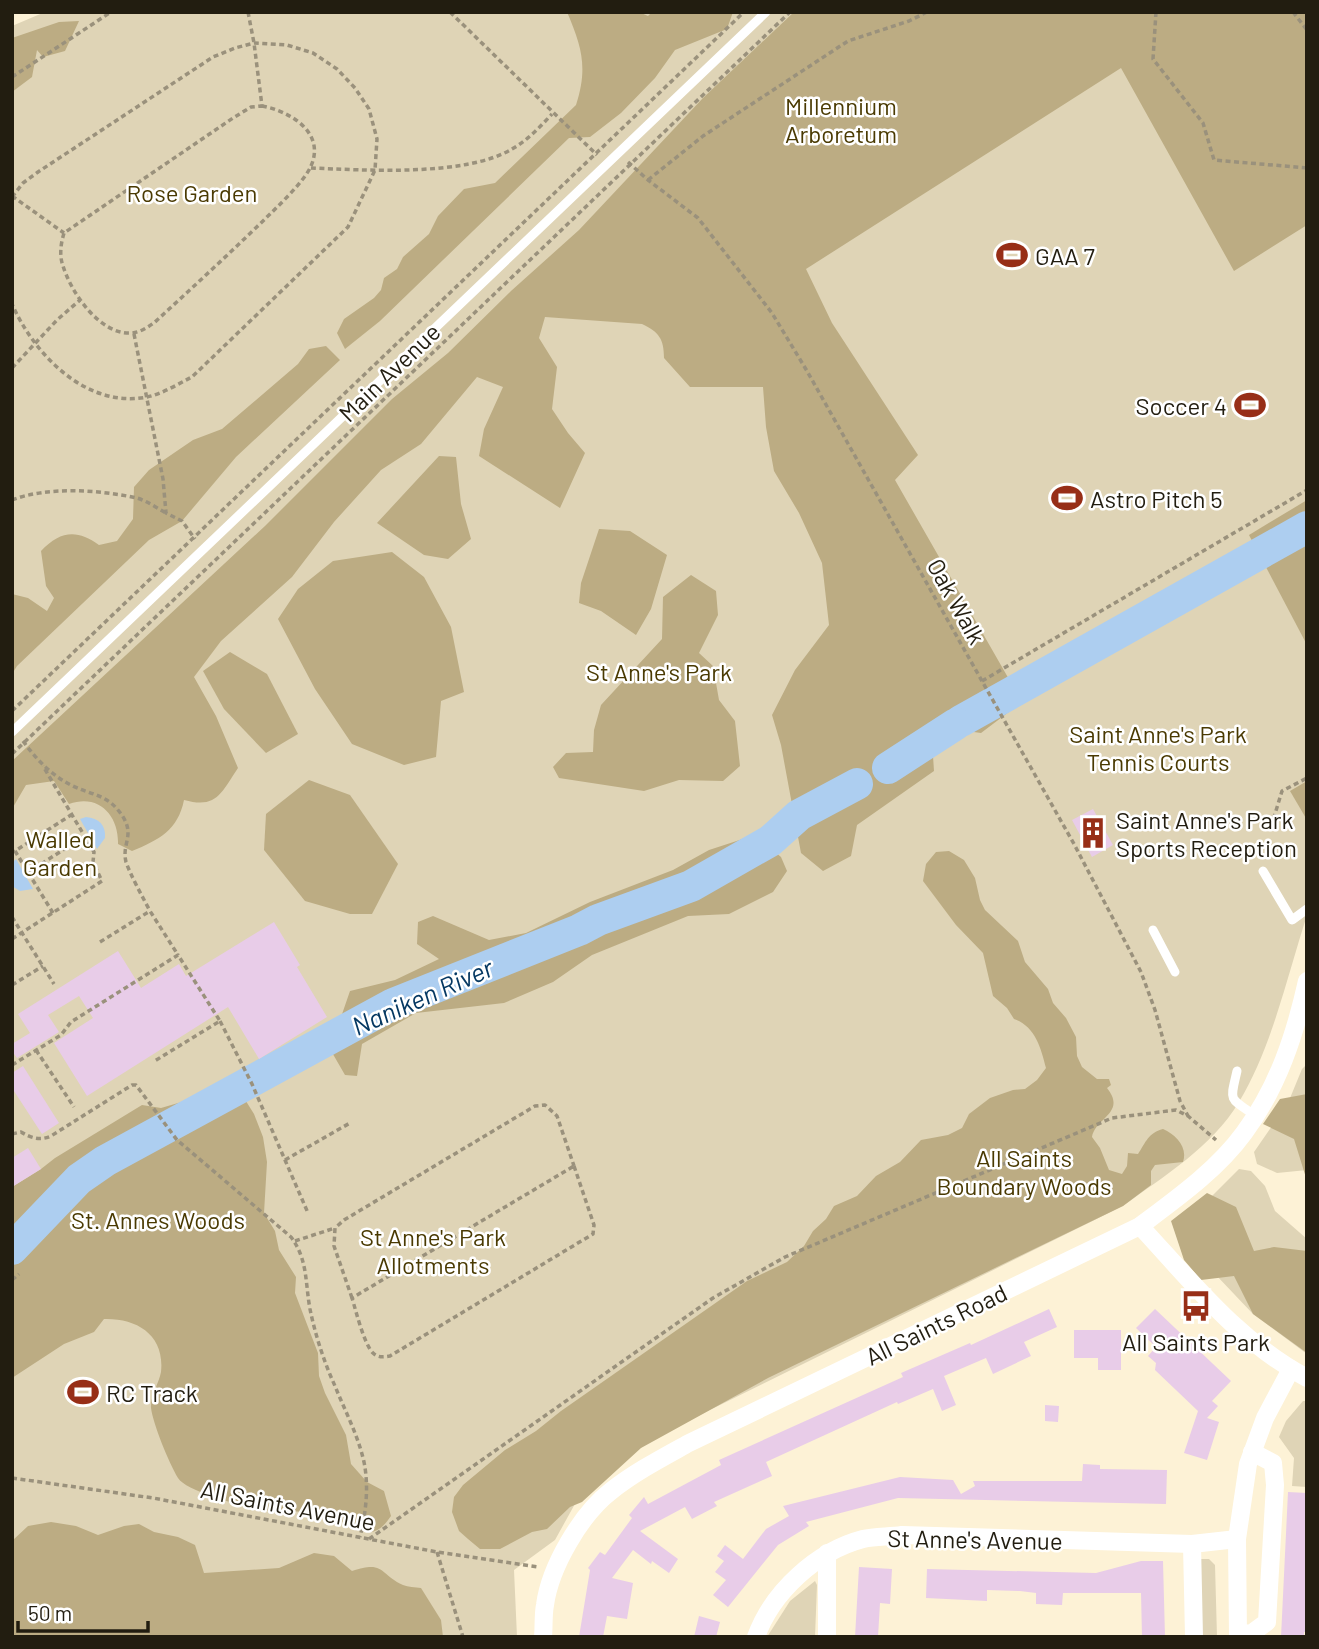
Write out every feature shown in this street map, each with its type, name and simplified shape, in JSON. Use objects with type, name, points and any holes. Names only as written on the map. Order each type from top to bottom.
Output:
[{"type":"street","name":"All Saints Road","points":[[543,1637],[545,1603],[554,1574],[570,1540],[591,1510],[609,1492],[637,1472],[689,1443],[1140,1226],[1204,1175],[1242,1136],[1274,1085],[1302,1029],[1307,981]]},
{"type":"street","points":[[1140,1226],[1223,1316],[1290,1369],[1307,1378]]},
{"type":"street","points":[[1252,1452],[1273,1463],[1275,1485],[1267,1622],[1252,1633],[1238,1636],[1237,1539],[1248,1464],[1252,1452],[1265,1418],[1290,1369]]},
{"type":"street","name":"St Anne's Avenue","points":[[756,1637],[761,1622],[791,1583],[827,1553],[863,1539],[902,1535],[1192,1544],[1237,1539]]},
{"type":"street","points":[[1192,1544],[1194,1637]]},
{"type":"street","points":[[827,1553],[827,1637]]},
{"type":"lane","name":"Main Avenue","points":[[14,730],[766,12]]},
{"type":"lane","points":[[1263,871],[1292,920],[1307,909]]},
{"type":"lane","points":[[1153,930],[1175,972]]},
{"type":"lane","points":[[1237,1071],[1231,1096],[1256,1116]]},
{"type":"path","points":[[12,77],[111,12]]},
{"type":"path","points":[[248,12],[262,106]]},
{"type":"path","points":[[450,12],[606,166]]},
{"type":"path","points":[[12,711],[744,12]]},
{"type":"path","points":[[12,754],[790,12]]},
{"type":"path","points":[[648,180],[703,136],[848,41],[909,21],[927,12]]},
{"type":"path","points":[[1156,12],[1153,59],[1203,123],[1214,160],[1307,168]]},
{"type":"path","points":[[1293,12],[1307,30]]},
{"type":"path","points":[[12,304],[35,343],[60,370],[81,385],[104,395],[147,397],[192,377],[348,227],[375,170],[377,139],[369,109],[355,88],[337,69],[313,53],[287,45],[254,43],[235,48],[213,57],[23,183],[12,196],[64,233]]},
{"type":"path","points":[[262,106],[276,108],[293,116],[305,128],[314,144],[311,168],[229,254],[155,322],[134,334],[113,329],[94,315],[80,299],[63,266],[61,253],[64,233],[233,118],[251,107],[262,106]]},
{"type":"path","points":[[311,168],[375,170],[438,167],[482,161],[511,150],[533,134],[552,114]]},
{"type":"path","name":"Oak Walk","points":[[619,153],[648,180],[698,218],[772,313],[807,371],[1074,844],[1141,972],[1155,1010],[1180,1101],[1188,1116]]},
{"type":"path","points":[[12,368],[80,299]]},
{"type":"path","points":[[134,334],[163,479],[166,513]]},
{"type":"path","points":[[982,681],[1307,490]]},
{"type":"path","points":[[12,500],[42,493],[95,493],[139,499],[182,522],[204,549]]},
{"type":"path","points":[[12,939],[102,881],[93,862],[94,852],[85,836],[42,764],[14,730]]},
{"type":"path","points":[[42,764],[72,786],[110,802],[120,813],[128,829],[126,862],[150,911],[220,1021],[252,1084],[309,1213]]},
{"type":"path","points":[[1271,827],[1282,791],[1307,778]]},
{"type":"path","points":[[53,913],[15,853],[71,815]]},
{"type":"path","points":[[27,872],[85,836]]},
{"type":"path","points":[[100,943],[150,911]]},
{"type":"path","points":[[12,917],[54,984]]},
{"type":"path","points":[[12,1065],[61,1035],[71,1022],[178,954]]},
{"type":"path","points":[[12,985],[43,966]]},
{"type":"path","points":[[153,1062],[220,1021]]},
{"type":"path","points":[[36,1050],[74,1107]]},
{"type":"path","points":[[12,1134],[21,1132],[44,1139],[132,1085],[139,1087],[177,1140],[295,1241],[306,1268],[310,1308],[320,1343],[333,1382],[355,1431],[364,1462],[367,1497],[360,1537]]},
{"type":"path","points":[[295,1241],[335,1228],[344,1220],[535,1106],[544,1105],[557,1116],[594,1225],[593,1234],[562,1254],[390,1356],[381,1357],[373,1353],[368,1346],[334,1246],[335,1228]]},
{"type":"path","points":[[369,1539],[713,1298],[785,1257],[1112,1118],[1176,1110],[1188,1116],[1228,1150]]},
{"type":"path","points":[[285,1160],[350,1123]]},
{"type":"path","points":[[352,1298],[574,1166]]},
{"type":"path","points":[[12,1280],[19,1274]]},
{"type":"path","name":"All Saints Avenue","points":[[12,1478],[153,1498],[437,1552],[521,1563],[554,1574]]},
{"type":"path","points":[[437,1552],[463,1637]]},
{"type":"green space","name":"St Anne's Park","points":[[45,12],[1307,12],[1307,915],[1270,1035],[1251,1081],[1228,1118],[1201,1147],[1123,1206],[637,1446],[581,1493],[555,1540],[514,1570],[517,1637],[12,1637],[12,26]]},
{"type":"green space","points":[[567,12],[639,12],[648,16],[652,12],[733,12],[727,29],[675,50],[655,78],[621,113],[590,137],[569,138],[380,321],[345,349],[337,333],[344,319],[374,298],[381,290],[384,278],[397,269],[403,257],[429,234],[438,216],[464,189],[495,183],[576,105],[582,80],[582,58]]},
{"type":"green space","name":"Millennium Arboretum","points":[[794,12],[1307,12],[1307,225],[1234,271],[1121,68],[806,269],[832,323],[918,455],[895,480],[1022,702],[981,733],[931,726],[934,771],[857,825],[851,856],[823,871],[801,853],[781,745],[772,715],[795,670],[829,625],[822,563],[799,513],[774,471],[766,427],[763,387],[690,387],[664,358],[659,337],[642,324],[545,317],[539,338],[557,367],[552,409],[585,453],[560,508],[479,456],[484,429],[503,387],[477,377],[421,444],[381,470],[334,522],[292,577],[221,641],[194,677],[216,716],[238,768],[217,797],[204,802],[184,800],[177,819],[166,833],[132,851],[118,844],[115,824],[105,809],[89,802],[69,804],[54,781],[26,785],[12,809],[12,761],[265,526],[392,399],[448,353],[579,230],[703,98]]},
{"type":"green space","points":[[79,21],[65,51],[43,57],[37,50],[32,77],[12,92],[12,38],[59,22]]},
{"type":"green space","points":[[326,346],[340,360],[236,457],[182,521],[149,540],[17,666],[12,674],[12,594],[28,598],[47,611],[54,598],[46,586],[41,551],[55,539],[69,534],[83,536],[99,545],[117,541],[133,519],[134,487],[149,470],[193,440],[222,429],[298,364],[309,349]]},
{"type":"green space","points":[[439,456],[456,457],[461,504],[471,539],[448,559],[424,555],[377,523]]},
{"type":"green space","points":[[1307,500],[1307,645],[1249,535]]},
{"type":"green space","points":[[599,529],[630,531],[667,555],[651,609],[636,635],[601,611],[579,603],[581,583]]},
{"type":"green space","points":[[392,552],[424,577],[451,627],[464,692],[441,701],[436,757],[404,765],[352,744],[315,689],[278,619],[298,589],[333,561]]},
{"type":"green space","points":[[691,575],[716,591],[718,615],[699,653],[713,666],[719,700],[735,721],[740,766],[723,781],[679,780],[644,791],[559,778],[553,767],[566,753],[593,752],[594,730],[601,705],[662,639],[663,597]]},
{"type":"green space","points":[[230,652],[267,674],[298,734],[266,753],[224,709],[203,671]]},
{"type":"green space","points":[[309,780],[350,795],[398,864],[372,914],[350,914],[305,901],[264,850],[266,814]]},
{"type":"green space","points":[[1307,781],[1307,820],[1290,791]]},
{"type":"green space","points":[[755,835],[781,857],[787,871],[773,892],[729,914],[688,916],[592,955],[553,982],[504,1003],[416,1013],[362,1044],[357,1076],[345,1075],[330,1049],[350,991],[395,980],[439,959],[417,944],[418,922],[433,916],[489,940],[526,933],[590,902],[673,870],[709,850]]},
{"type":"green space","name":"All Saints Boundary Woods","points":[[949,851],[964,860],[975,878],[985,910],[1018,941],[1025,962],[1048,989],[1053,1003],[1066,1018],[1076,1037],[1077,1056],[1082,1067],[1097,1079],[1109,1079],[1111,1085],[1107,1088],[1114,1104],[1094,1130],[1092,1137],[1109,1170],[1122,1174],[1127,1166],[1128,1153],[1138,1154],[1151,1136],[1163,1129],[1180,1142],[1184,1151],[1183,1162],[1155,1165],[1151,1171],[1151,1185],[1123,1206],[768,1378],[641,1448],[582,1502],[570,1507],[547,1529],[532,1532],[500,1549],[480,1549],[459,1531],[452,1512],[454,1497],[463,1485],[505,1450],[536,1431],[747,1281],[787,1262],[804,1246],[834,1206],[857,1196],[876,1176],[900,1162],[921,1140],[948,1135],[962,1128],[969,1114],[990,1098],[1025,1089],[1037,1080],[1046,1068],[1032,1032],[1014,1019],[1007,1008],[993,996],[983,953],[956,925],[923,881],[926,864],[936,852]]},
{"type":"green space","points":[[1307,1064],[1307,1170],[1277,1173],[1257,1164],[1254,1152],[1288,1103],[1302,1069]]},
{"type":"green space","name":"St. Annes Woods","points":[[226,1089],[244,1098],[263,1137],[267,1162],[264,1213],[275,1231],[279,1250],[296,1277],[295,1293],[318,1353],[319,1376],[346,1435],[351,1464],[367,1482],[384,1491],[391,1516],[374,1531],[364,1532],[352,1528],[321,1513],[269,1511],[243,1506],[183,1483],[166,1453],[151,1408],[161,1372],[158,1348],[146,1331],[138,1326],[116,1319],[104,1319],[94,1332],[64,1344],[12,1378],[12,1187],[142,1105],[161,1108]]},
{"type":"green space","points":[[1307,1094],[1307,1181],[1294,1139],[1263,1124],[1280,1099]]},
{"type":"green space","points":[[1239,1169],[1251,1171],[1265,1186],[1275,1211],[1307,1239],[1307,1354],[1253,1314],[1179,1236],[1198,1210]]},
{"type":"green space","points":[[1207,1193],[1236,1207],[1254,1251],[1274,1247],[1307,1251],[1307,1353],[1253,1314],[1234,1276],[1201,1280],[1184,1260],[1171,1221]]},
{"type":"green space","points":[[1303,1401],[1307,1401],[1307,1487],[1292,1486],[1294,1458],[1279,1437],[1286,1421]]},
{"type":"green space","points":[[51,1522],[76,1526],[98,1535],[139,1524],[154,1532],[178,1537],[195,1545],[204,1573],[279,1568],[314,1553],[334,1556],[352,1571],[376,1568],[403,1585],[421,1588],[441,1620],[443,1637],[12,1637],[12,1541],[28,1526]]},
{"type":"green space","points":[[1201,1559],[1209,1559],[1215,1565],[1217,1637],[1199,1637]]},
{"type":"green space","points":[[815,1581],[815,1637],[767,1637],[790,1601]]},
{"type":"water","points":[[80,819],[95,819],[103,826],[105,838],[97,849]]},
{"type":"water","points":[[16,859],[33,889],[20,891],[12,886],[12,863]]},
{"type":"building","name":"Saint Anne's Park Sports Reception","points":[[1093,809],[1113,845],[1092,857],[1072,820]]},
{"type":"building","points":[[274,922],[327,1017],[259,1059],[228,1007],[87,1096],[54,1043],[93,1018],[79,996],[48,1015],[59,1032],[17,1058],[12,1051],[12,1044],[30,1033],[18,1014],[118,951],[141,988],[179,964],[186,976]]},
{"type":"building","points":[[23,1066],[59,1123],[42,1134],[12,1088],[12,1073]]},
{"type":"building","points":[[28,1148],[41,1169],[12,1187],[12,1158]]},
{"type":"building","points":[[1049,1309],[1057,1327],[1024,1342],[1031,1356],[993,1374],[986,1358],[944,1376],[956,1405],[942,1411],[933,1389],[898,1404],[897,1402],[766,1462],[772,1476],[714,1502],[717,1506],[692,1519],[685,1507],[640,1531],[678,1559],[669,1573],[652,1561],[651,1564],[633,1550],[612,1578],[633,1583],[627,1619],[607,1616],[603,1637],[579,1637],[590,1570],[588,1568],[600,1552],[605,1555],[632,1518],[629,1515],[644,1497],[648,1504],[721,1465],[719,1460],[903,1377],[901,1373]]},
{"type":"building","points":[[1155,1309],[1231,1381],[1212,1401],[1218,1406],[1207,1418],[1219,1422],[1207,1460],[1184,1453],[1198,1411],[1155,1370],[1156,1363],[1148,1356],[1156,1347],[1136,1328]]},
{"type":"building","points":[[1074,1330],[1121,1330],[1121,1370],[1098,1370],[1098,1358],[1074,1358]]},
{"type":"building","points":[[1045,1405],[1059,1406],[1058,1422],[1045,1421]]},
{"type":"building","points":[[1083,1464],[1100,1465],[1100,1469],[1167,1470],[1166,1504],[898,1498],[806,1522],[809,1526],[778,1545],[728,1607],[713,1595],[726,1580],[715,1572],[724,1561],[717,1556],[725,1545],[743,1559],[766,1529],[789,1516],[783,1506],[900,1477],[953,1480],[961,1494],[975,1486],[973,1481],[1082,1481]]},
{"type":"building","points":[[1288,1492],[1307,1493],[1307,1632],[1304,1632],[1304,1637],[1281,1637]]},
{"type":"building","points":[[1141,1561],[1163,1561],[1165,1637],[1142,1637],[1141,1593],[1063,1593],[1062,1605],[1036,1604],[1036,1593],[1020,1591],[987,1590],[987,1601],[926,1598],[927,1569],[1096,1573]]},
{"type":"building","points":[[859,1567],[892,1569],[890,1604],[880,1603],[878,1637],[855,1637]]},
{"type":"building","points":[[699,1616],[720,1622],[716,1637],[694,1637]]},
{"type":"waterway","points":[[961,721],[1307,527]]},
{"type":"waterway","points":[[888,768],[956,724]]},
{"type":"waterway","name":"Naniken River","points":[[12,1249],[79,1179],[105,1161],[393,1004],[598,920],[691,886],[770,841],[799,815],[857,784]]},
{"type":"place","name":"GAA 7","points":[[1012,255]]},
{"type":"place","name":"Soccer 4","points":[[1250,405]]},
{"type":"place","name":"Astro Pitch 5","points":[[1067,498]]},
{"type":"place","name":"Saint Anne's Park Sports Reception","points":[[1093,833]]},
{"type":"place","name":"All Saints Park","points":[[1196,1306]]},
{"type":"place","name":"RC Track","points":[[83,1392]]},
{"type":"park label","name":"Rose Garden","points":[[192,192]]},
{"type":"park label","name":"Saint Anne's Park Tennis Courts","points":[[1158,747]]},
{"type":"park label","name":"Walled Garden","points":[[60,852]]},
{"type":"park label","name":"St Anne's Park Allotments","points":[[433,1250]]}]
